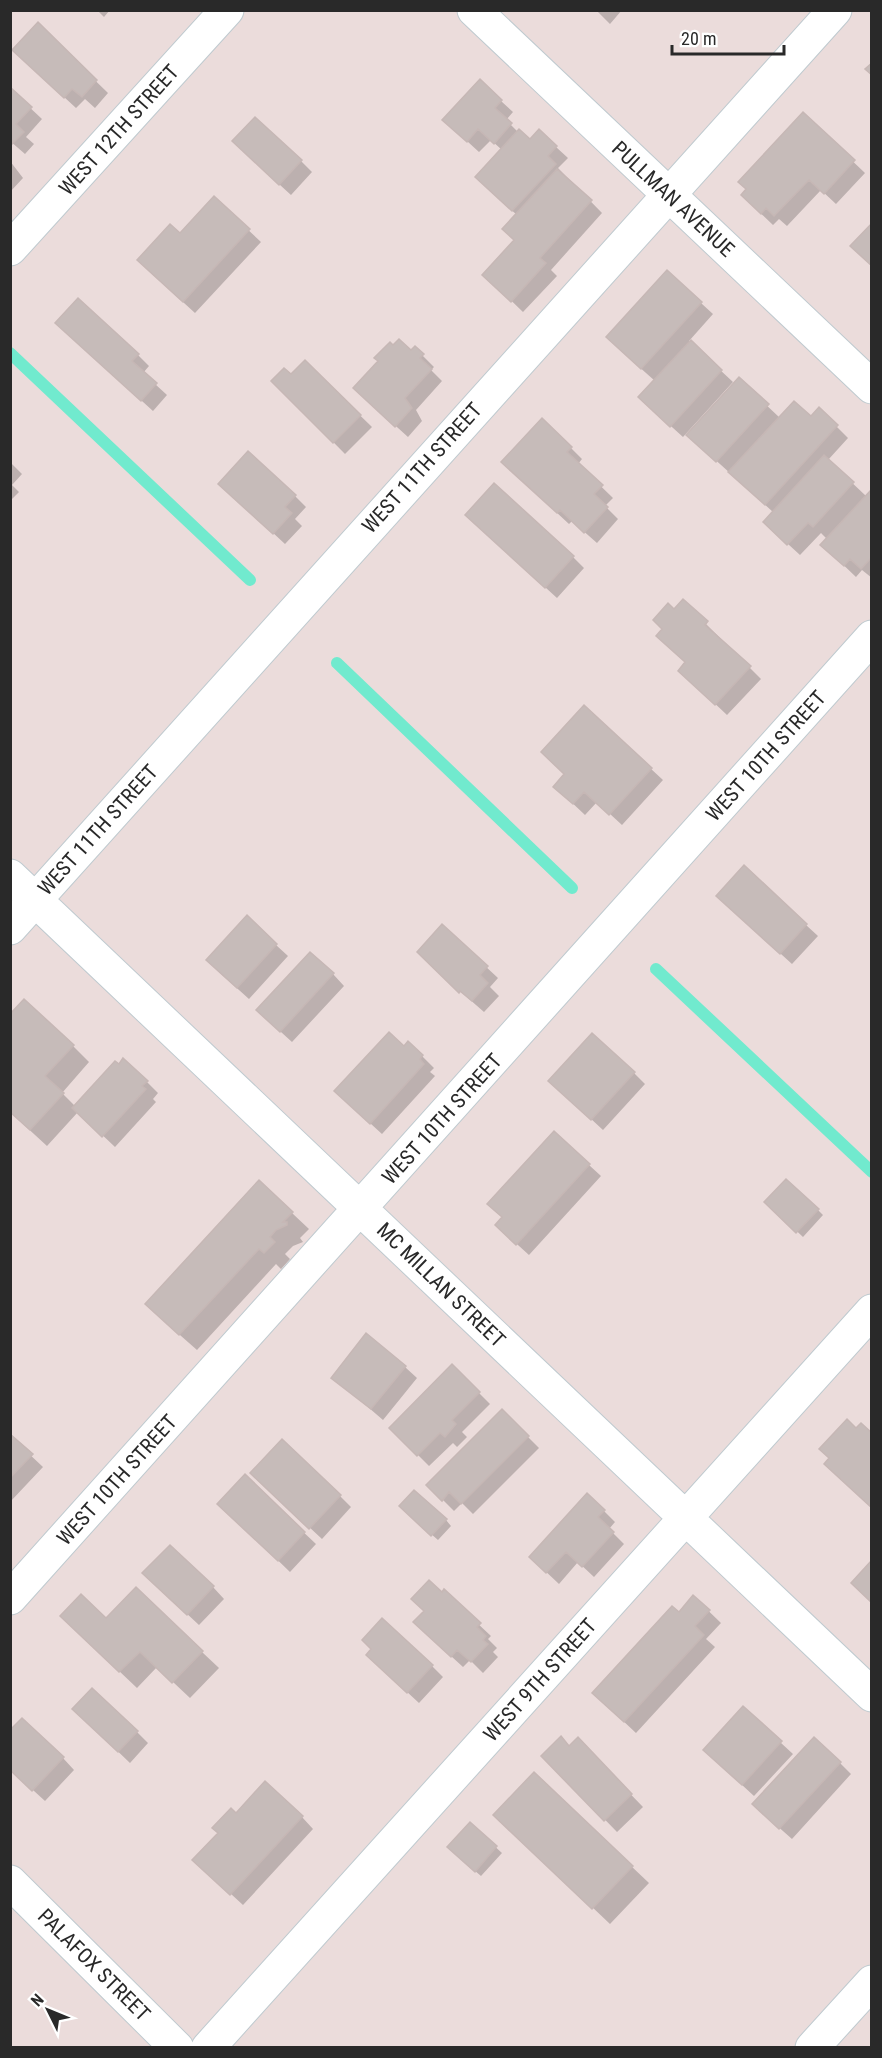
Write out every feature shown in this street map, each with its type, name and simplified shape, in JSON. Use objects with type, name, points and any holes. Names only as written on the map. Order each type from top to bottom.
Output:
[{"type":"street","name":"WEST 12TH STREET","points":[[10,249],[227,10]]},
{"type":"street","name":"PULLMAN AVENUE","points":[[474,10],[872,387]]},
{"type":"street","name":"WEST 11TH STREET","points":[[10,928],[330,569],[835,10]]},
{"type":"street","name":"WEST 10TH STREET","points":[[10,1598],[361,1210],[872,637]]},
{"type":"street","name":"MC MILLAN STREET","points":[[10,876],[872,1695]]},
{"type":"street","name":"WEST 9TH STREET","points":[[208,2048],[872,1311]]},
{"type":"street","name":"PALAFOX STREET","points":[[10,1882],[177,2048]]},
{"type":"street","points":[[812,2048],[872,1982]]},
{"type":"building","points":[[38,22],[97,80],[82,97],[72,89],[64,98],[12,50]]},
{"type":"building","points":[[872,63],[872,75],[865,69]]},
{"type":"building","points":[[480,79],[502,100],[495,108],[512,123],[494,144],[478,129],[467,142],[442,120]]},
{"type":"building","points":[[10,87],[32,107],[16,124],[24,132],[12,144]]},
{"type":"building","points":[[803,112],[855,160],[824,194],[809,180],[774,216],[766,208],[761,214],[741,195],[746,189],[738,182]]},
{"type":"building","points":[[255,117],[302,160],[279,185],[232,141]]},
{"type":"building","points":[[519,129],[530,139],[539,129],[557,146],[548,156],[556,164],[512,211],[475,177]]},
{"type":"building","points":[[557,169],[592,200],[540,258],[546,263],[511,302],[482,275],[514,240],[502,229]]},
{"type":"building","points":[[214,196],[250,229],[183,302],[137,260],[170,224],[180,233]]},
{"type":"building","points":[[872,223],[872,266],[850,246]]},
{"type":"building","points":[[667,270],[702,302],[641,369],[606,337]]},
{"type":"building","points":[[78,298],[139,354],[132,361],[157,383],[141,401],[55,323]]},
{"type":"building","points":[[399,339],[411,350],[415,346],[424,354],[420,358],[432,369],[405,398],[412,408],[395,427],[353,388],[378,361],[374,358],[390,342],[393,345]]},
{"type":"building","points":[[691,340],[722,370],[670,427],[638,397]]},
{"type":"building","points":[[305,360],[361,415],[333,443],[271,381],[284,368],[291,374]]},
{"type":"building","points":[[739,377],[769,404],[716,462],[686,435]]},
{"type":"building","points":[[794,401],[811,416],[819,407],[838,425],[765,505],[728,472]]},
{"type":"building","points":[[542,418],[572,447],[567,452],[603,485],[594,494],[608,507],[584,533],[560,510],[557,513],[501,462]]},
{"type":"building","points":[[248,451],[296,495],[285,507],[292,513],[273,534],[218,484]]},
{"type":"building","points":[[824,455],[854,482],[813,527],[808,523],[787,545],[763,522]]},
{"type":"building","points":[[494,483],[574,556],[545,588],[465,515]]},
{"type":"building","points":[[872,489],[872,557],[861,569],[850,559],[844,566],[820,545]]},
{"type":"building","points":[[683,599],[708,621],[705,625],[751,666],[715,705],[678,671],[685,662],[656,636],[662,629],[653,620],[668,603],[674,609]]},
{"type":"building","points":[[584,705],[652,768],[609,815],[584,792],[573,804],[553,787],[564,774],[541,752]]},
{"type":"building","points":[[744,865],[807,924],[780,954],[716,896]]},
{"type":"building","points":[[247,915],[277,944],[237,988],[206,960]]},
{"type":"building","points":[[442,924],[488,966],[480,975],[488,983],[472,1001],[460,991],[459,993],[417,952]]},
{"type":"building","points":[[310,952],[334,973],[280,1032],[256,1010]]},
{"type":"building","points":[[24,999],[74,1045],[45,1076],[64,1093],[30,1130],[10,1112],[10,1014]]},
{"type":"building","points":[[389,1032],[404,1046],[408,1041],[423,1055],[420,1059],[424,1064],[370,1124],[334,1091]]},
{"type":"building","points":[[592,1033],[635,1072],[591,1120],[548,1081]]},
{"type":"building","points":[[123,1058],[148,1081],[142,1086],[146,1089],[102,1137],[72,1108],[115,1061],[119,1064]]},
{"type":"building","points":[[554,1131],[590,1164],[516,1245],[495,1225],[502,1217],[487,1204]]},
{"type":"building","points":[[786,1179],[819,1209],[796,1233],[764,1202]]},
{"type":"building","points":[[259,1180],[293,1212],[283,1222],[287,1222],[287,1225],[276,1230],[270,1237],[275,1242],[264,1253],[259,1249],[179,1335],[145,1304]]},
{"type":"building","points":[[366,1333],[406,1366],[371,1409],[331,1378]]},
{"type":"building","points":[[452,1364],[480,1392],[452,1420],[456,1424],[445,1437],[440,1433],[417,1456],[389,1428]]},
{"type":"building","points":[[502,1409],[529,1436],[461,1504],[449,1492],[442,1501],[426,1485]]},
{"type":"building","points":[[847,1419],[856,1428],[861,1423],[872,1433],[872,1508],[824,1464],[829,1458],[819,1449]]},
{"type":"building","points":[[10,1434],[33,1454],[10,1478]]},
{"type":"building","points":[[282,1439],[341,1495],[309,1529],[250,1473]]},
{"type":"building","points":[[245,1474],[305,1532],[278,1561],[217,1504]]},
{"type":"building","points":[[414,1490],[447,1519],[431,1536],[399,1506]]},
{"type":"building","points":[[587,1493],[605,1510],[598,1517],[614,1532],[582,1567],[566,1552],[546,1573],[529,1557]]},
{"type":"building","points":[[170,1545],[214,1586],[187,1615],[142,1573]]},
{"type":"building","points":[[872,1560],[872,1603],[851,1583]]},
{"type":"building","points":[[429,1580],[442,1592],[444,1589],[481,1623],[477,1627],[486,1636],[483,1640],[488,1644],[471,1662],[457,1650],[451,1657],[413,1622],[424,1611],[411,1599]]},
{"type":"building","points":[[136,1587],[203,1651],[172,1683],[140,1652],[119,1672],[60,1616],[81,1594],[106,1618]]},
{"type":"building","points":[[693,1595],[710,1610],[695,1626],[704,1635],[624,1722],[592,1693],[672,1606],[679,1612]]},
{"type":"building","points":[[382,1618],[433,1665],[407,1693],[366,1655],[371,1649],[362,1640]]},
{"type":"building","points":[[92,1688],[138,1731],[118,1752],[72,1709]]},
{"type":"building","points":[[743,1706],[782,1741],[742,1785],[703,1750]]},
{"type":"building","points":[[22,1718],[64,1757],[32,1791],[10,1770],[10,1730]]},
{"type":"building","points":[[561,1736],[569,1746],[578,1737],[632,1794],[604,1821],[541,1756]]},
{"type":"building","points":[[814,1737],[841,1762],[779,1829],[752,1804]]},
{"type":"building","points":[[534,1772],[633,1866],[592,1909],[493,1815]]},
{"type":"building","points":[[265,1781],[303,1816],[230,1895],[192,1860],[218,1833],[212,1828],[231,1808],[236,1813]]},
{"type":"building","points":[[470,1822],[497,1846],[475,1872],[447,1847]]},
{"type":"waterway","points":[[10,353],[250,580]]},
{"type":"waterway","points":[[337,663],[572,888]]},
{"type":"waterway","points":[[656,969],[872,1172]]}]
